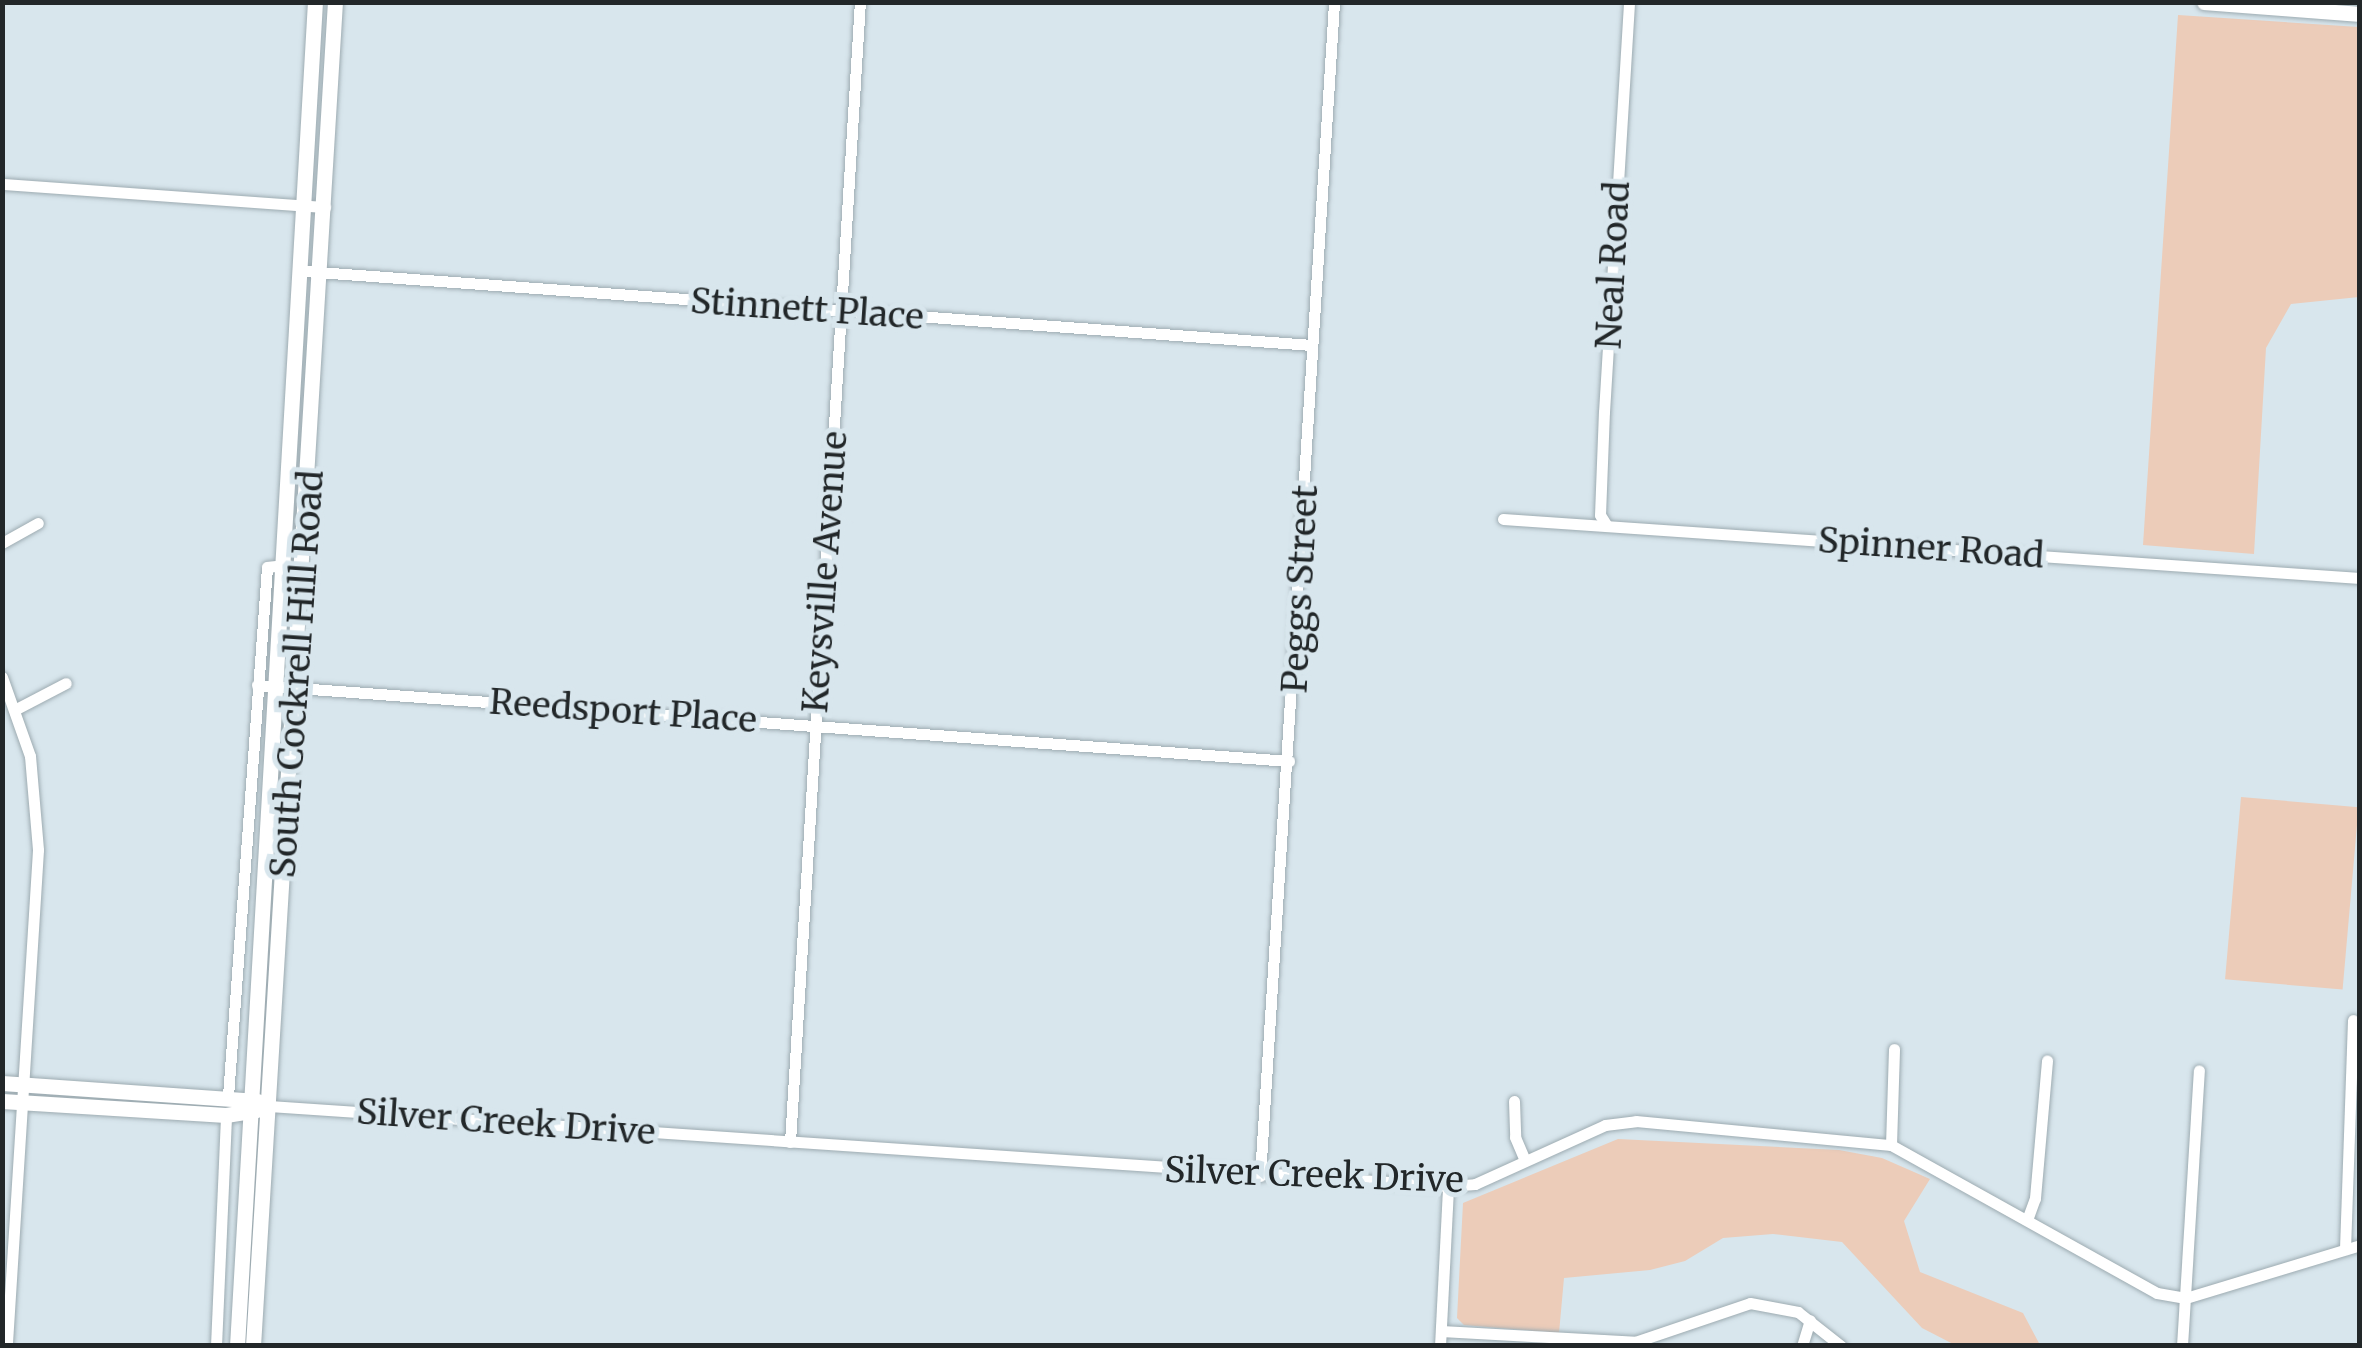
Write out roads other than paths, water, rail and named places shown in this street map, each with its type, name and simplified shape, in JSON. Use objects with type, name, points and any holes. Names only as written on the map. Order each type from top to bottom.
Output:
[{"type":"main road","name":"South Cockrell Hill Road","points":[[253,1346],[322,272],[316,206],[315,2]]},
{"type":"main road","name":"South Cockrell Hill Road","points":[[237,1346],[304,272],[316,206],[334,2]]},
{"type":"main road","points":[[2209,3],[2360,14]]},
{"type":"main road","name":"Silver Creek Drive","points":[[2,1083],[23,1095],[226,1115],[252,1106],[268,1106]]},
{"type":"main road","name":"Silver Creek Drive","points":[[2,1102],[23,1095],[228,1096],[252,1106]]},
{"type":"street","name":"Keysville Avenue","points":[[790,1142],[860,2]]},
{"type":"street","name":"Peggs Street","points":[[1260,1176],[1334,2]]},
{"type":"street","name":"Neal Road","points":[[1607,526],[1600,515],[1629,2]]},
{"type":"street","points":[[2,184],[316,206]]},
{"type":"street","name":"Stinnett Place","points":[[304,272],[1311,345]]},
{"type":"street","name":"Spinner Road","points":[[1503,519],[2360,578]]},
{"type":"street","points":[[2,543],[38,522]]},
{"type":"street","points":[[228,1096],[249,862],[256,685],[266,568],[287,565]]},
{"type":"street","points":[[2,677],[30,756],[38,838],[7,1346]]},
{"type":"street","points":[[16,709],[66,683]]},
{"type":"street","name":"Reedsport Place","points":[[256,685],[1289,761]]},
{"type":"street","points":[[249,862],[267,862]]},
{"type":"street","points":[[2344,1250],[2353,1020]]},
{"type":"street","points":[[1891,1145],[1894,1050]]},
{"type":"street","points":[[2027,1220],[2035,1198],[2047,1062]]},
{"type":"street","points":[[2182,1346],[2200,1070]]},
{"type":"street","points":[[1514,1101],[1515,1137],[1526,1160]]},
{"type":"street","name":"Silver Creek Drive","points":[[268,1106],[1448,1186],[1475,1184],[1605,1125],[1636,1120],[1891,1145],[2027,1220],[2123,1280],[2186,1298]]},
{"type":"street","points":[[216,1346],[226,1115]]},
{"type":"street","points":[[1440,1346],[1448,1186]]},
{"type":"street","points":[[2186,1298],[2360,1245]]},
{"type":"street","points":[[1441,1331],[1531,1342],[1661,1341],[1750,1304],[1776,1305],[1810,1320],[1841,1346]]},
{"type":"street","points":[[1802,1346],[1810,1320]]}]
